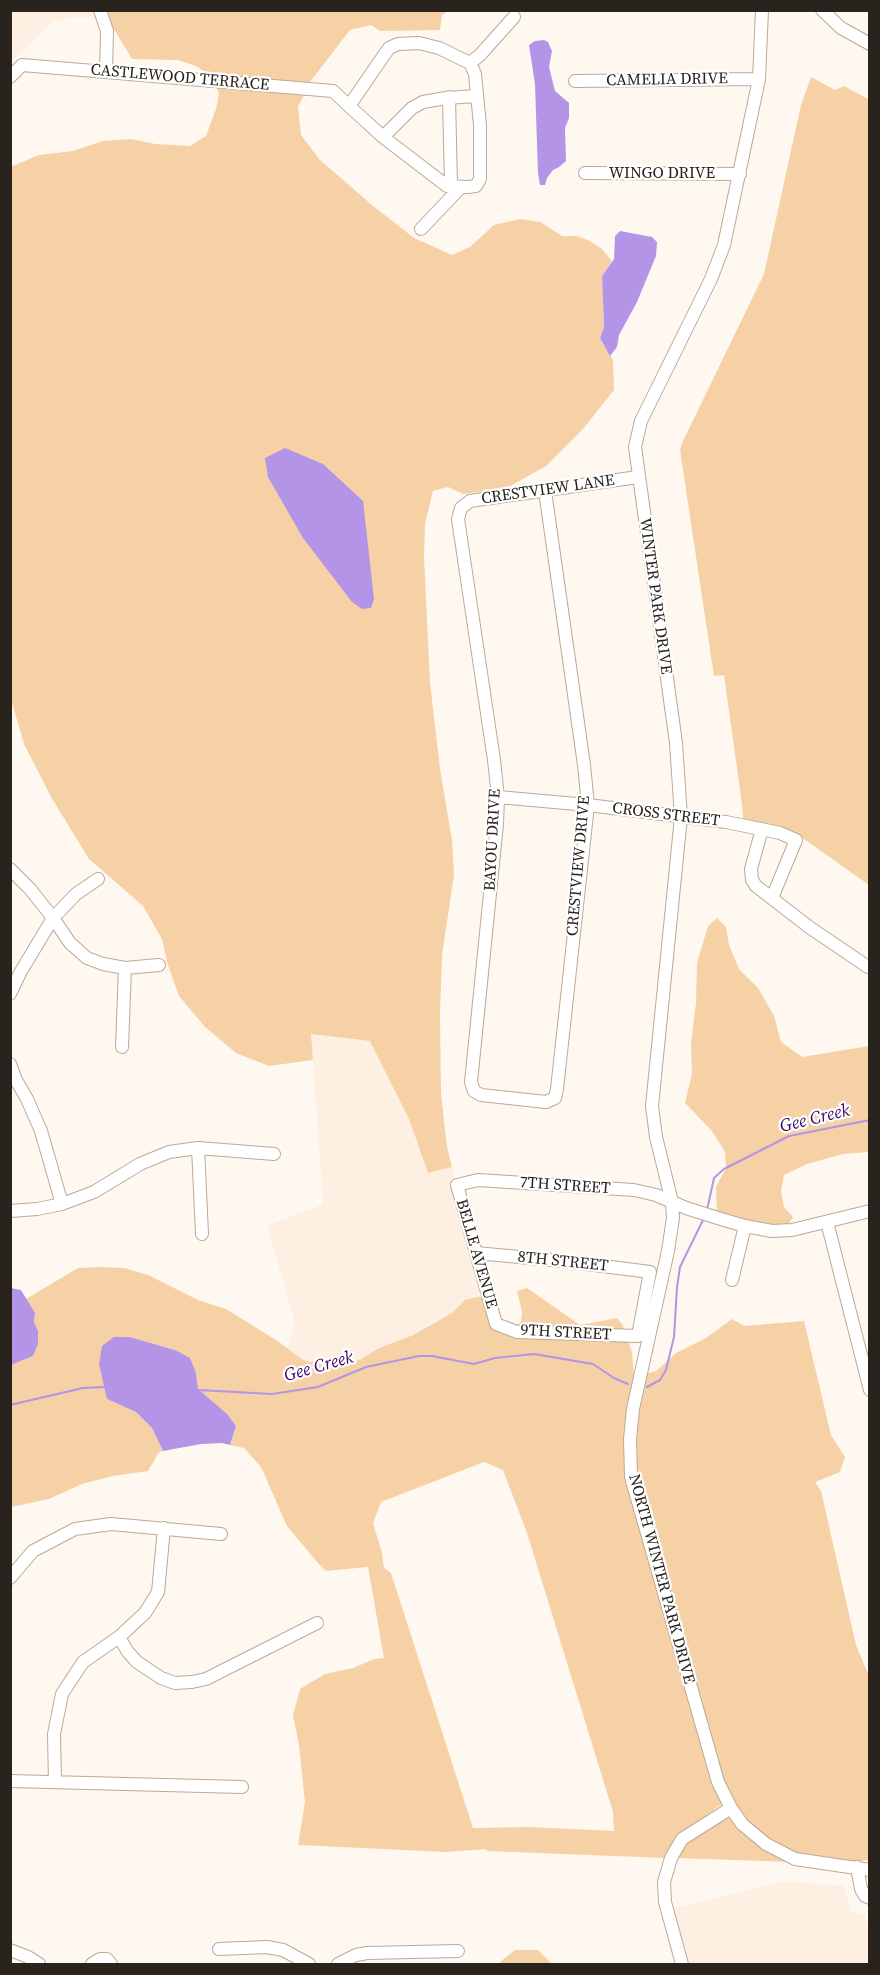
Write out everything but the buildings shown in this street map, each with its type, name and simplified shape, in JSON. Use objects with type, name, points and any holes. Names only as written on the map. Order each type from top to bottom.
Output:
[{"type":"street","points":[[100,10],[107,31],[106,72]]},
{"type":"street","name":"WINTER PARK DRIVE","points":[[672,1202],[656,1137],[652,1107],[681,817],[676,743],[635,447],[638,429],[717,266],[724,245],[759,79],[762,10]]},
{"type":"street","points":[[822,10],[841,28],[870,44]]},
{"type":"street","points":[[470,63],[480,56],[514,17]]},
{"type":"street","points":[[349,106],[389,48],[398,44],[418,43],[439,48],[470,63],[475,74],[480,125],[480,179],[476,186],[456,187]]},
{"type":"street","name":"CASTLEWOOD TERRACE","points":[[10,77],[22,65],[333,91],[383,137],[447,186],[456,187]]},
{"type":"street","name":"CAMELIA DRIVE","points":[[575,81],[759,79]]},
{"type":"street","points":[[383,137],[412,108],[423,102],[449,97],[477,96]]},
{"type":"street","points":[[421,229],[456,187],[449,97]]},
{"type":"street","name":"WINGO DRIVE","points":[[585,173],[740,174]]},
{"type":"street","name":"CRESTVIEW LANE","points":[[461,508],[470,501],[638,477]]},
{"type":"street","name":"CRESTVIEW DRIVE","points":[[545,491],[588,805],[555,1098]]},
{"type":"street","name":"BAYOU DRIVE","points":[[461,508],[458,519],[493,749],[498,797],[471,1082],[474,1091],[481,1095],[546,1102],[555,1098]]},
{"type":"street","name":"CROSS STREET","points":[[498,797],[588,805],[780,832],[796,840],[772,898]]},
{"type":"street","points":[[762,829],[751,869],[752,880],[756,886],[808,927],[868,967]]},
{"type":"street","points":[[10,869],[30,889],[70,943],[87,957],[103,964],[125,968],[159,965]]},
{"type":"street","points":[[10,994],[53,918],[76,894],[98,879]]},
{"type":"street","points":[[122,1047],[125,968]]},
{"type":"street","points":[[10,1064],[41,1131],[62,1204]]},
{"type":"street","points":[[198,1148],[202,1234]]},
{"type":"street","points":[[10,1211],[62,1204],[94,1192],[140,1164],[169,1152],[198,1148],[274,1154]]},
{"type":"street","name":"7TH STREET","points":[[457,1185],[478,1180],[634,1190],[656,1194],[705,1214],[745,1226],[772,1231],[792,1230],[870,1211]]},
{"type":"street","name":"BELLE AVENUE","points":[[457,1185],[496,1324]]},
{"type":"street","name":"NORTH WINTER PARK DRIVE","points":[[672,1202],[673,1218],[668,1251],[633,1409],[630,1438],[631,1477],[718,1782],[742,1824],[766,1844],[795,1858],[830,1865],[866,1868]]},
{"type":"street","points":[[827,1222],[870,1390]]},
{"type":"street","points":[[732,1280],[745,1226]]},
{"type":"street","name":"8TH STREET","points":[[476,1253],[650,1272],[638,1336]]},
{"type":"street","name":"9TH STREET","points":[[496,1324],[517,1332],[638,1336]]},
{"type":"street","points":[[10,1578],[33,1551],[75,1529],[111,1524],[221,1534]]},
{"type":"street","points":[[55,1782],[54,1734],[62,1694],[74,1672],[83,1662],[119,1637],[145,1613],[158,1592],[164,1528]]},
{"type":"street","points":[[119,1637],[137,1662],[161,1678],[175,1683],[192,1682],[206,1679],[317,1623]]},
{"type":"street","points":[[10,1782],[242,1786]]},
{"type":"street","points":[[682,1965],[665,1902],[664,1882],[671,1858],[682,1839],[731,1808]]},
{"type":"street","points":[[866,1868],[861,1889],[865,1896],[870,1898]]},
{"type":"street","points":[[219,1949],[267,1947],[283,1950],[309,1965]]},
{"type":"street","points":[[10,1950],[28,1957],[39,1965]]},
{"type":"street","points":[[338,1965],[356,1955],[367,1953],[458,1951]]},
{"type":"street","points":[[92,1965],[100,1959],[107,1959],[111,1965]]},
{"type":"shaded area","points":[[11,11],[95,11],[100,20],[75,17],[52,22],[11,62]]},
{"type":"shaded area","points":[[105,11],[448,11],[442,15],[440,30],[380,31],[371,25],[350,30],[310,82],[298,107],[301,135],[319,159],[372,205],[414,238],[452,255],[470,247],[494,225],[520,219],[540,222],[562,236],[577,236],[590,241],[602,249],[612,261],[602,276],[604,327],[600,338],[613,360],[614,390],[583,429],[546,466],[505,489],[463,494],[448,487],[433,491],[425,524],[424,556],[430,683],[440,769],[452,840],[454,875],[442,955],[440,1014],[441,1094],[447,1147],[452,1167],[428,1173],[409,1119],[370,1041],[311,1034],[313,1060],[269,1066],[236,1053],[205,1027],[179,996],[162,939],[143,906],[89,859],[51,797],[24,744],[10,696],[10,167],[39,155],[73,151],[103,141],[131,139],[155,144],[190,146],[206,136],[219,93],[211,76],[196,66],[178,60],[132,59]]},
{"type":"shaded area","points":[[535,41],[548,42],[552,51],[549,67],[555,91],[569,103],[569,118],[565,128],[566,161],[553,170],[545,185],[540,185],[535,84],[529,45]]},
{"type":"shaded area","points":[[811,77],[835,90],[844,86],[870,100],[869,885],[797,834],[744,829],[724,675],[714,676],[680,450],[764,274],[801,105]]},
{"type":"shaded area","points":[[620,231],[652,237],[657,242],[656,256],[637,302],[619,335],[617,347],[610,356],[600,338],[604,327],[602,276],[614,259],[615,236]]},
{"type":"shaded area","points":[[285,448],[323,464],[363,501],[374,599],[371,608],[362,609],[352,602],[303,538],[268,477],[265,458]]},
{"type":"shaded area","points":[[717,918],[726,927],[729,945],[739,969],[758,988],[774,1016],[781,1042],[802,1057],[869,1046],[869,1152],[843,1154],[807,1164],[784,1175],[781,1191],[784,1207],[793,1217],[788,1225],[772,1226],[746,1222],[717,1213],[716,1187],[726,1168],[725,1152],[712,1131],[685,1103],[692,1074],[691,1044],[696,1003],[697,963],[708,926]]},
{"type":"shaded area","points":[[311,1034],[371,1041],[409,1119],[428,1173],[452,1167],[455,1180],[452,1182],[486,1307],[465,1300],[452,1313],[413,1334],[379,1348],[361,1359],[330,1367],[303,1360],[287,1349],[295,1322],[267,1226],[323,1204]]},
{"type":"shaded area","points":[[78,1268],[124,1268],[148,1275],[198,1300],[226,1309],[303,1360],[330,1367],[361,1359],[379,1348],[413,1335],[452,1313],[465,1300],[482,1296],[493,1329],[628,1341],[632,1352],[634,1377],[625,1438],[723,1803],[680,1835],[666,1858],[487,1851],[486,1849],[446,1852],[298,1845],[305,1802],[299,1745],[293,1715],[300,1689],[325,1674],[384,1658],[368,1567],[326,1571],[287,1526],[261,1467],[244,1448],[230,1445],[236,1426],[198,1389],[196,1373],[175,1350],[130,1337],[107,1399],[136,1412],[152,1428],[163,1451],[159,1452],[148,1471],[113,1476],[82,1484],[49,1499],[11,1507],[11,1365],[33,1356],[38,1331],[34,1322],[35,1313],[26,1299]],"holes":[[[484,1462],[503,1470],[527,1533],[613,1812],[614,1831],[530,1827],[473,1828],[391,1573],[384,1568],[373,1523],[381,1502]]]},
{"type":"shaded area","points":[[11,1288],[21,1290],[35,1313],[34,1322],[38,1331],[38,1344],[33,1356],[11,1365]]},
{"type":"shaded area","points":[[527,1288],[580,1325],[617,1318],[625,1331],[515,1326],[521,1322],[522,1312],[517,1291]]},
{"type":"shaded area","points":[[732,1319],[744,1326],[804,1321],[831,1435],[845,1457],[840,1472],[815,1482],[821,1491],[856,1645],[869,1676],[869,1860],[854,1862],[797,1854],[768,1840],[745,1820],[732,1802],[722,1780],[635,1477],[634,1439],[645,1374],[656,1371],[676,1353],[706,1338]]},
{"type":"shaded area","points":[[114,1337],[130,1337],[175,1350],[190,1358],[196,1373],[198,1389],[227,1414],[236,1426],[230,1445],[201,1444],[163,1451],[152,1428],[136,1412],[107,1399],[99,1364],[102,1346]]},
{"type":"shaded area","points":[[727,1811],[793,1862],[676,1858],[686,1843]]},
{"type":"shaded area","points":[[784,1881],[843,1886],[852,1913],[865,1914],[869,1933],[869,1964],[686,1964],[670,1906],[685,1906]]},
{"type":"shaded area","points":[[515,1950],[538,1950],[552,1964],[499,1964]]},
{"type":"waterway","name":"Gee Creek","points":[[707,1210],[714,1178],[724,1169],[789,1136],[870,1120]]},
{"type":"waterway","name":"Gee Creek","points":[[647,1387],[660,1380],[666,1370],[674,1337],[680,1267],[704,1218]]},
{"type":"waterway","name":"Gee Creek","points":[[198,1390],[272,1394],[318,1387],[366,1367],[419,1356],[432,1356],[474,1364],[495,1358],[534,1354],[593,1364],[628,1384]]},
{"type":"waterway","name":"Gee Creek","points":[[10,1405],[83,1388],[105,1387]]}]
